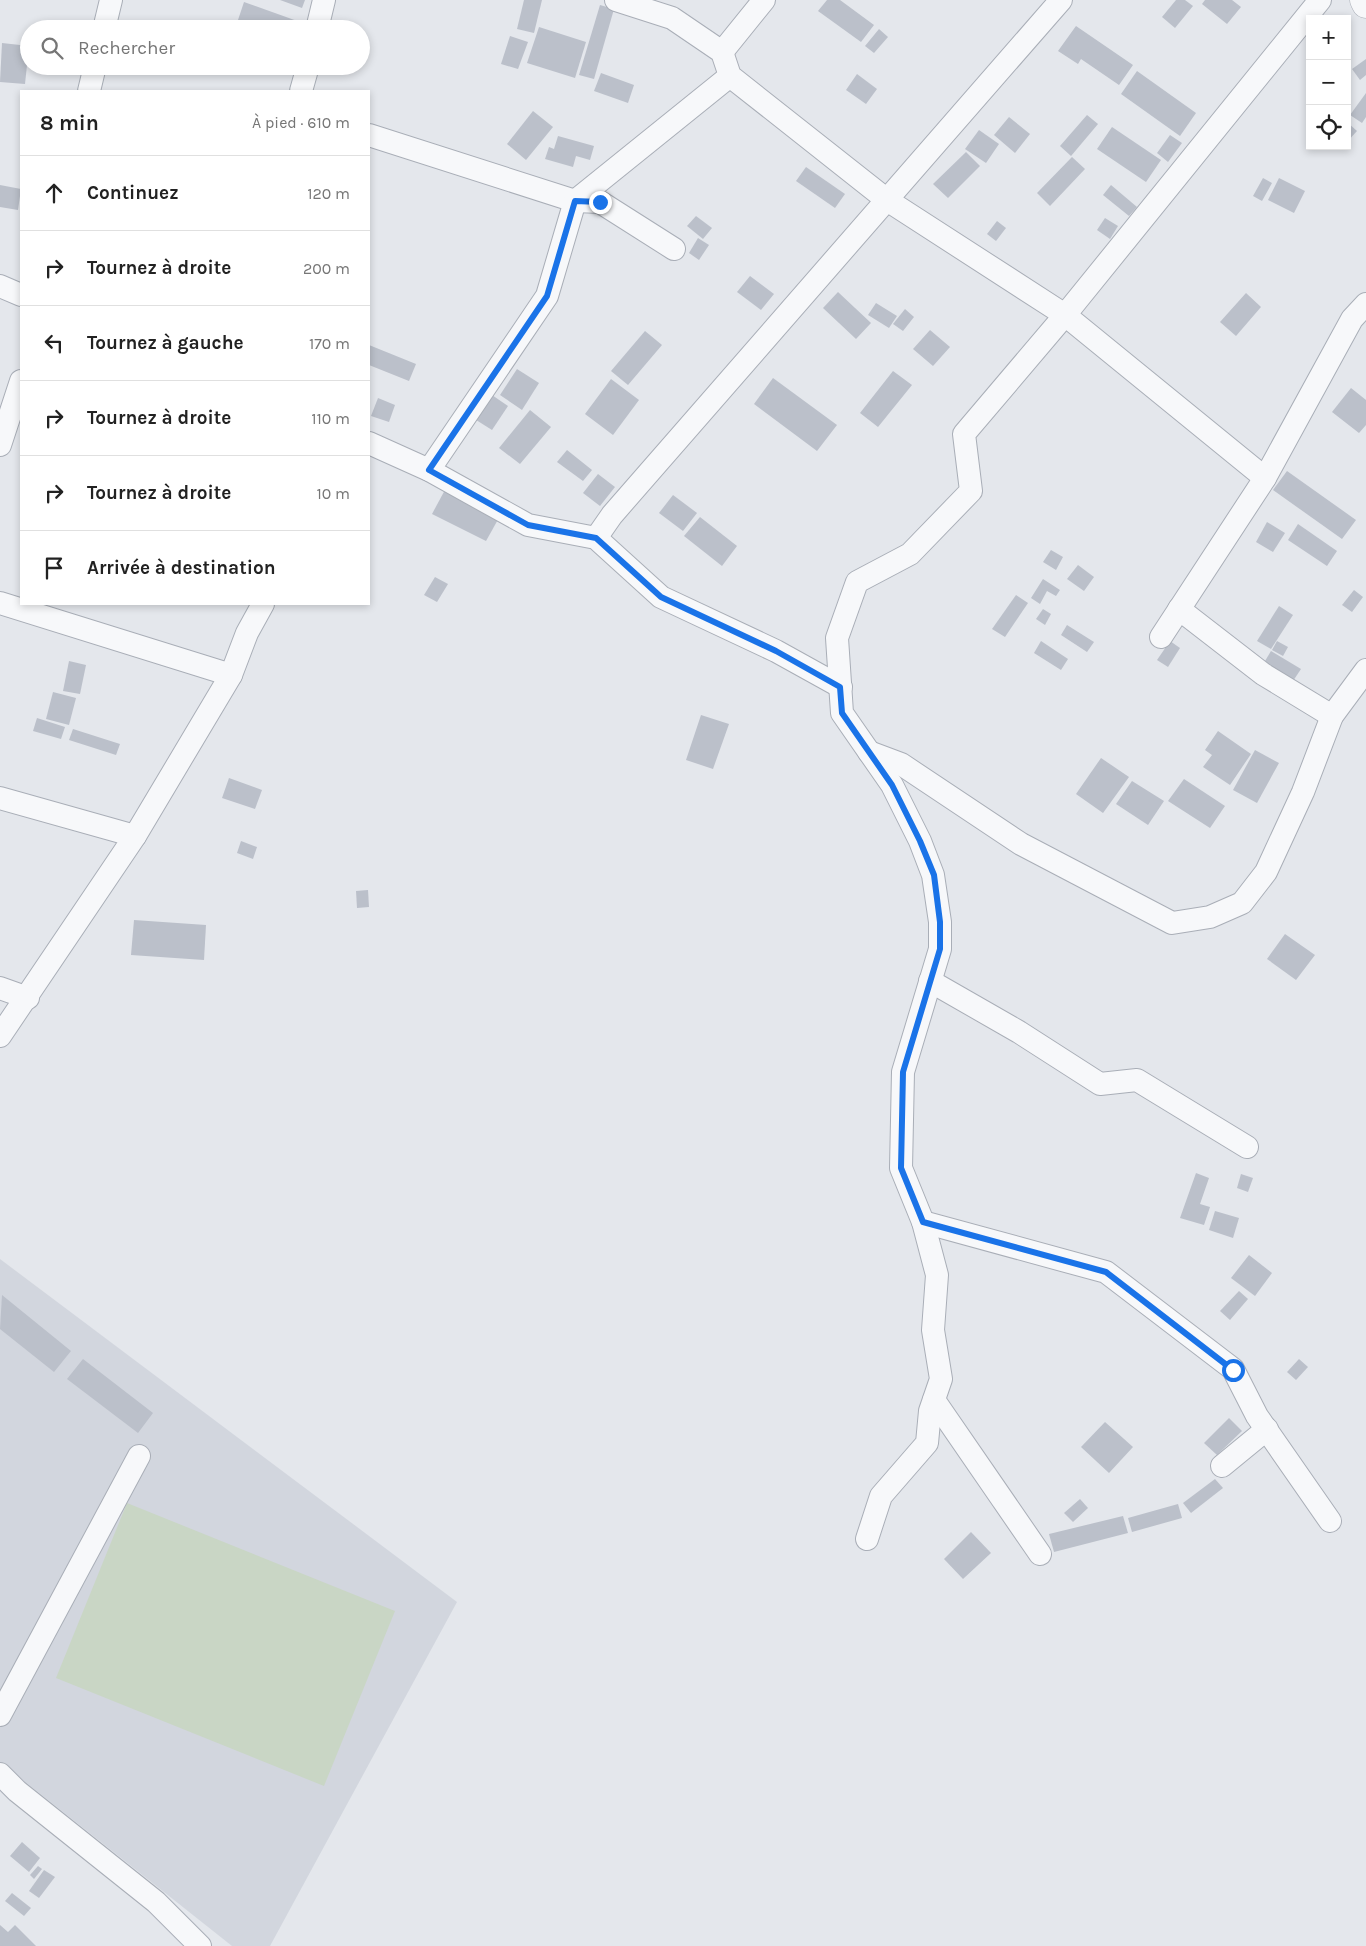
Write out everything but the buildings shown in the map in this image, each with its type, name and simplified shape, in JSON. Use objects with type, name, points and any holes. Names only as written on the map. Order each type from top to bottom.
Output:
[{"type":"street","points":[[106,20],[111,0]]},
{"type":"street","points":[[319,20],[324,0]]},
{"type":"street","points":[[616,0],[672,18],[722,52],[730,76],[887,200],[1065,316],[1265,478]]},
{"type":"street","points":[[722,52],[764,0]]},
{"type":"street","points":[[596,538],[612,515],[1060,0]]},
{"type":"street","points":[[867,1539],[881,1496],[927,1442],[930,1411],[941,1379],[933,1330],[937,1275],[923,1222],[901,1168],[903,1072],[940,949],[940,922],[934,875],[920,841],[892,785],[842,713],[837,638],[858,582],[910,554],[971,491],[964,434],[1065,316],[1320,0]]},
{"type":"street","points":[[1364,0],[1366,4]]},
{"type":"street","points":[[89,90],[93,75]]},
{"type":"street","points":[[302,90],[306,75]]},
{"type":"street","points":[[429,470],[547,296],[575,201],[730,76]]},
{"type":"street","points":[[370,135],[575,201],[600,202],[674,249]]},
{"type":"street","points":[[0,286],[20,295]]},
{"type":"street","points":[[1161,637],[1265,478],[1352,319],[1366,304]]},
{"type":"street","points":[[0,445],[20,384]]},
{"type":"street","points":[[370,443],[429,470],[528,525],[596,538],[661,597],[776,651],[840,687]]},
{"type":"street","points":[[0,603],[231,675]]},
{"type":"street","points":[[0,1036],[28,998],[135,836],[231,675],[247,633],[262,605]]},
{"type":"street","points":[[1179,609],[1263,674],[1332,716]]},
{"type":"street","points":[[869,752],[902,764],[1021,844],[1172,923],[1210,917],[1242,903],[1266,872],[1303,792],[1332,716],[1366,670]]},
{"type":"street","points":[[0,798],[135,836]]},
{"type":"street","points":[[930,981],[1018,1032],[1100,1084],[1138,1080],[1247,1147]]},
{"type":"street","points":[[0,988],[28,998]]},
{"type":"street","points":[[923,1222],[1106,1272],[1233,1370],[1257,1416],[1330,1521]]},
{"type":"street","points":[[934,1400],[1040,1554]]},
{"type":"street","points":[[1222,1466],[1266,1429]]},
{"type":"street","points":[[0,1715],[139,1456]]},
{"type":"street","points":[[0,1774],[17,1791],[156,1902],[200,1946]]},
{"type":"shaded area","points":[[0,1259],[457,1602],[270,1946],[232,1946],[0,1762]]},
{"type":"green space","points":[[127,1503],[395,1611],[324,1786],[56,1678]]},
{"type":"route","points":[[600,202],[575,201],[547,296],[429,470],[528,525],[596,538],[661,597],[776,651],[840,687],[842,713],[892,785],[920,841],[934,875],[940,922],[940,949],[903,1072],[901,1168],[923,1222],[1106,1272],[1233,1370]]}]
